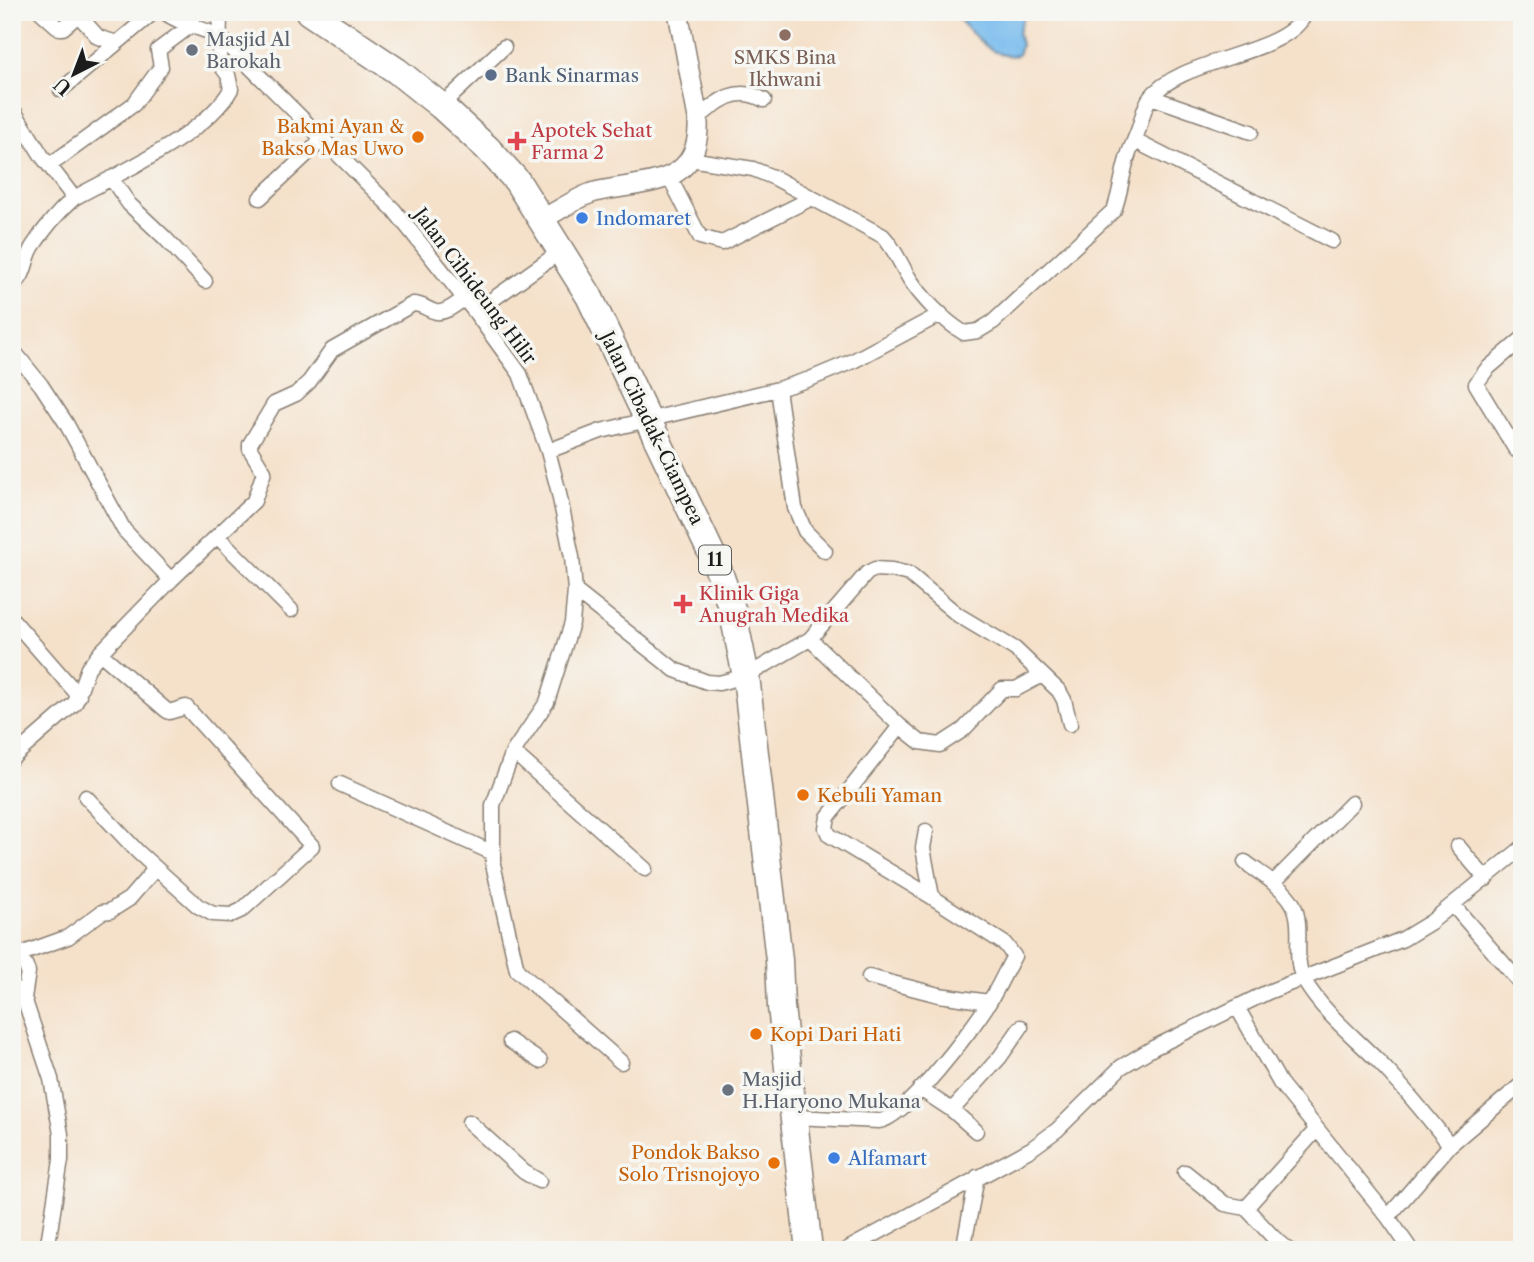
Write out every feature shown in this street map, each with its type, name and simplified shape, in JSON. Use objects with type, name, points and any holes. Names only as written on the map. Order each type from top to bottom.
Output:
[{"type":"highway","name":"Jalan Cibadak-Ciampea","points":[[321,15],[441,106],[487,148],[509,173],[542,219],[589,296],[716,563],[732,609],[746,676],[779,960],[780,1007],[809,1250]]},
{"type":"main road","points":[[542,219],[592,193],[670,178],[690,159],[697,148],[698,118],[678,12]]},
{"type":"street","points":[[41,12],[59,28],[63,28],[76,17],[80,18],[98,37],[117,43]]},
{"type":"street","points":[[61,90],[154,12]]},
{"type":"street","name":"Jalan Cihideung Hilir","points":[[164,12],[173,19],[193,24],[219,36],[394,210],[520,374],[548,452],[572,557],[575,591],[572,623],[552,691],[513,752],[493,805],[493,864],[517,970],[621,1062]]},
{"type":"street","points":[[12,286],[25,272],[25,262],[31,248],[61,209],[74,198],[179,138],[219,108],[232,89],[228,75],[219,63],[220,12]]},
{"type":"street","points":[[690,159],[753,169],[883,236],[896,251],[916,288],[953,326],[964,333],[978,331],[993,322],[1114,210],[1128,154],[1151,97],[1173,79],[1273,41],[1291,30],[1303,19],[1306,12]]},
{"type":"street","points":[[50,165],[134,104],[161,67],[158,50],[193,24]]},
{"type":"street","points":[[441,106],[504,47]]},
{"type":"street","points":[[698,118],[716,102],[729,96],[752,93],[764,100]]},
{"type":"street","points":[[1151,97],[1251,132]]},
{"type":"street","points":[[12,108],[42,156],[74,198]]},
{"type":"street","points":[[260,198],[323,139]]},
{"type":"street","points":[[1135,141],[1332,241]]},
{"type":"street","points":[[111,178],[129,204],[205,281]]},
{"type":"street","points":[[670,178],[700,237],[722,243],[812,198]]},
{"type":"street","points":[[475,312],[561,251]]},
{"type":"street","points":[[12,758],[75,703],[84,676],[100,653],[256,498],[264,472],[250,449],[250,444],[274,404],[296,394],[309,382],[332,350],[413,304],[423,304],[433,312],[441,313],[464,299]]},
{"type":"street","points":[[548,452],[601,431],[778,390],[835,370],[941,314]]},
{"type":"street","points":[[1516,450],[1476,384],[1487,369],[1522,339]]},
{"type":"street","points":[[12,349],[41,385],[66,423],[124,530],[171,580]]},
{"type":"street","points":[[778,390],[795,508],[804,531],[825,551]]},
{"type":"street","points":[[217,536],[291,610]]},
{"type":"street","points":[[575,591],[675,670],[707,682],[719,683],[746,676],[810,639],[867,573],[875,569],[909,574],[958,615],[1015,649],[1059,691],[1070,724]]},
{"type":"street","points":[[12,620],[79,696]]},
{"type":"street","points":[[810,639],[920,742],[940,745],[963,730],[1002,689],[1016,689],[1042,675]]},
{"type":"street","points":[[86,797],[155,869],[198,906],[213,914],[231,915],[242,910],[312,846],[187,707],[169,712],[100,653]]},
{"type":"street","points":[[794,1117],[885,1120],[906,1105],[989,1002],[1014,956],[1005,944],[829,835],[826,828],[828,817],[900,726]]},
{"type":"street","points":[[513,752],[645,869]]},
{"type":"street","points":[[340,784],[493,853]]},
{"type":"street","points":[[1273,883],[1352,803]]},
{"type":"street","points":[[926,831],[923,848],[932,897]]},
{"type":"street","points":[[1458,846],[1486,879]]},
{"type":"street","points":[[846,1250],[1031,1149],[1057,1130],[1121,1068],[1153,1048],[1237,1007],[1403,939],[1431,922],[1522,848]]},
{"type":"street","points":[[1245,862],[1286,894],[1296,912],[1297,952],[1303,979],[1331,1018],[1377,1060],[1450,1144]]},
{"type":"street","points":[[24,999],[28,972],[15,953],[68,937],[102,912],[110,911],[129,899],[155,869]]},
{"type":"street","points":[[1453,905],[1522,985]]},
{"type":"street","points":[[869,977],[939,995],[989,1002]]},
{"type":"street","points":[[12,985],[24,999],[51,1079],[61,1135],[61,1160],[47,1250]]},
{"type":"street","points":[[1237,1007],[1280,1083],[1412,1250]]},
{"type":"street","points":[[952,1110],[1000,1057],[1020,1027]]},
{"type":"street","points":[[510,1041],[540,1061]]},
{"type":"street","points":[[1388,1217],[1450,1144],[1522,1084]]},
{"type":"street","points":[[920,1089],[952,1110],[976,1131]]},
{"type":"street","points":[[469,1122],[524,1172],[539,1181]]},
{"type":"street","points":[[1246,1208],[1317,1129]]},
{"type":"street","points":[[1185,1172],[1225,1204],[1246,1208],[1289,1250]]},
{"type":"street","points":[[963,1250],[977,1177]]},
{"type":"street","points":[[877,1233],[877,1250]]},
{"type":"water","points":[[952,12],[1025,12],[1018,33],[1021,45],[1018,55],[1008,56],[990,49]]},
{"type":"place","name":"SMKS Bina Ikhwani","points":[[785,35]]},
{"type":"place","name":"Masjid Al Barokah","points":[[192,50]]},
{"type":"place","name":"Bank Sinarmas","points":[[491,75]]},
{"type":"place","name":"Bakmi Ayan & Bakso Mas Uwo","points":[[418,137]]},
{"type":"place","name":"Apotek Sehat Farma 2","points":[[517,141]]},
{"type":"place","name":"Indomaret","points":[[582,218]]},
{"type":"place","name":"Klinik Giga Anugrah Medika","points":[[683,604]]},
{"type":"place","name":"Kebuli Yaman","points":[[803,795]]},
{"type":"place","name":"Kopi Dari Hati","points":[[756,1034]]},
{"type":"place","name":"Masjid H.Haryono Mukana","points":[[728,1090]]},
{"type":"place","name":"Alfamart","points":[[834,1158]]},
{"type":"place","name":"Pondok Bakso Solo Trisnojoyo","points":[[774,1163]]}]
